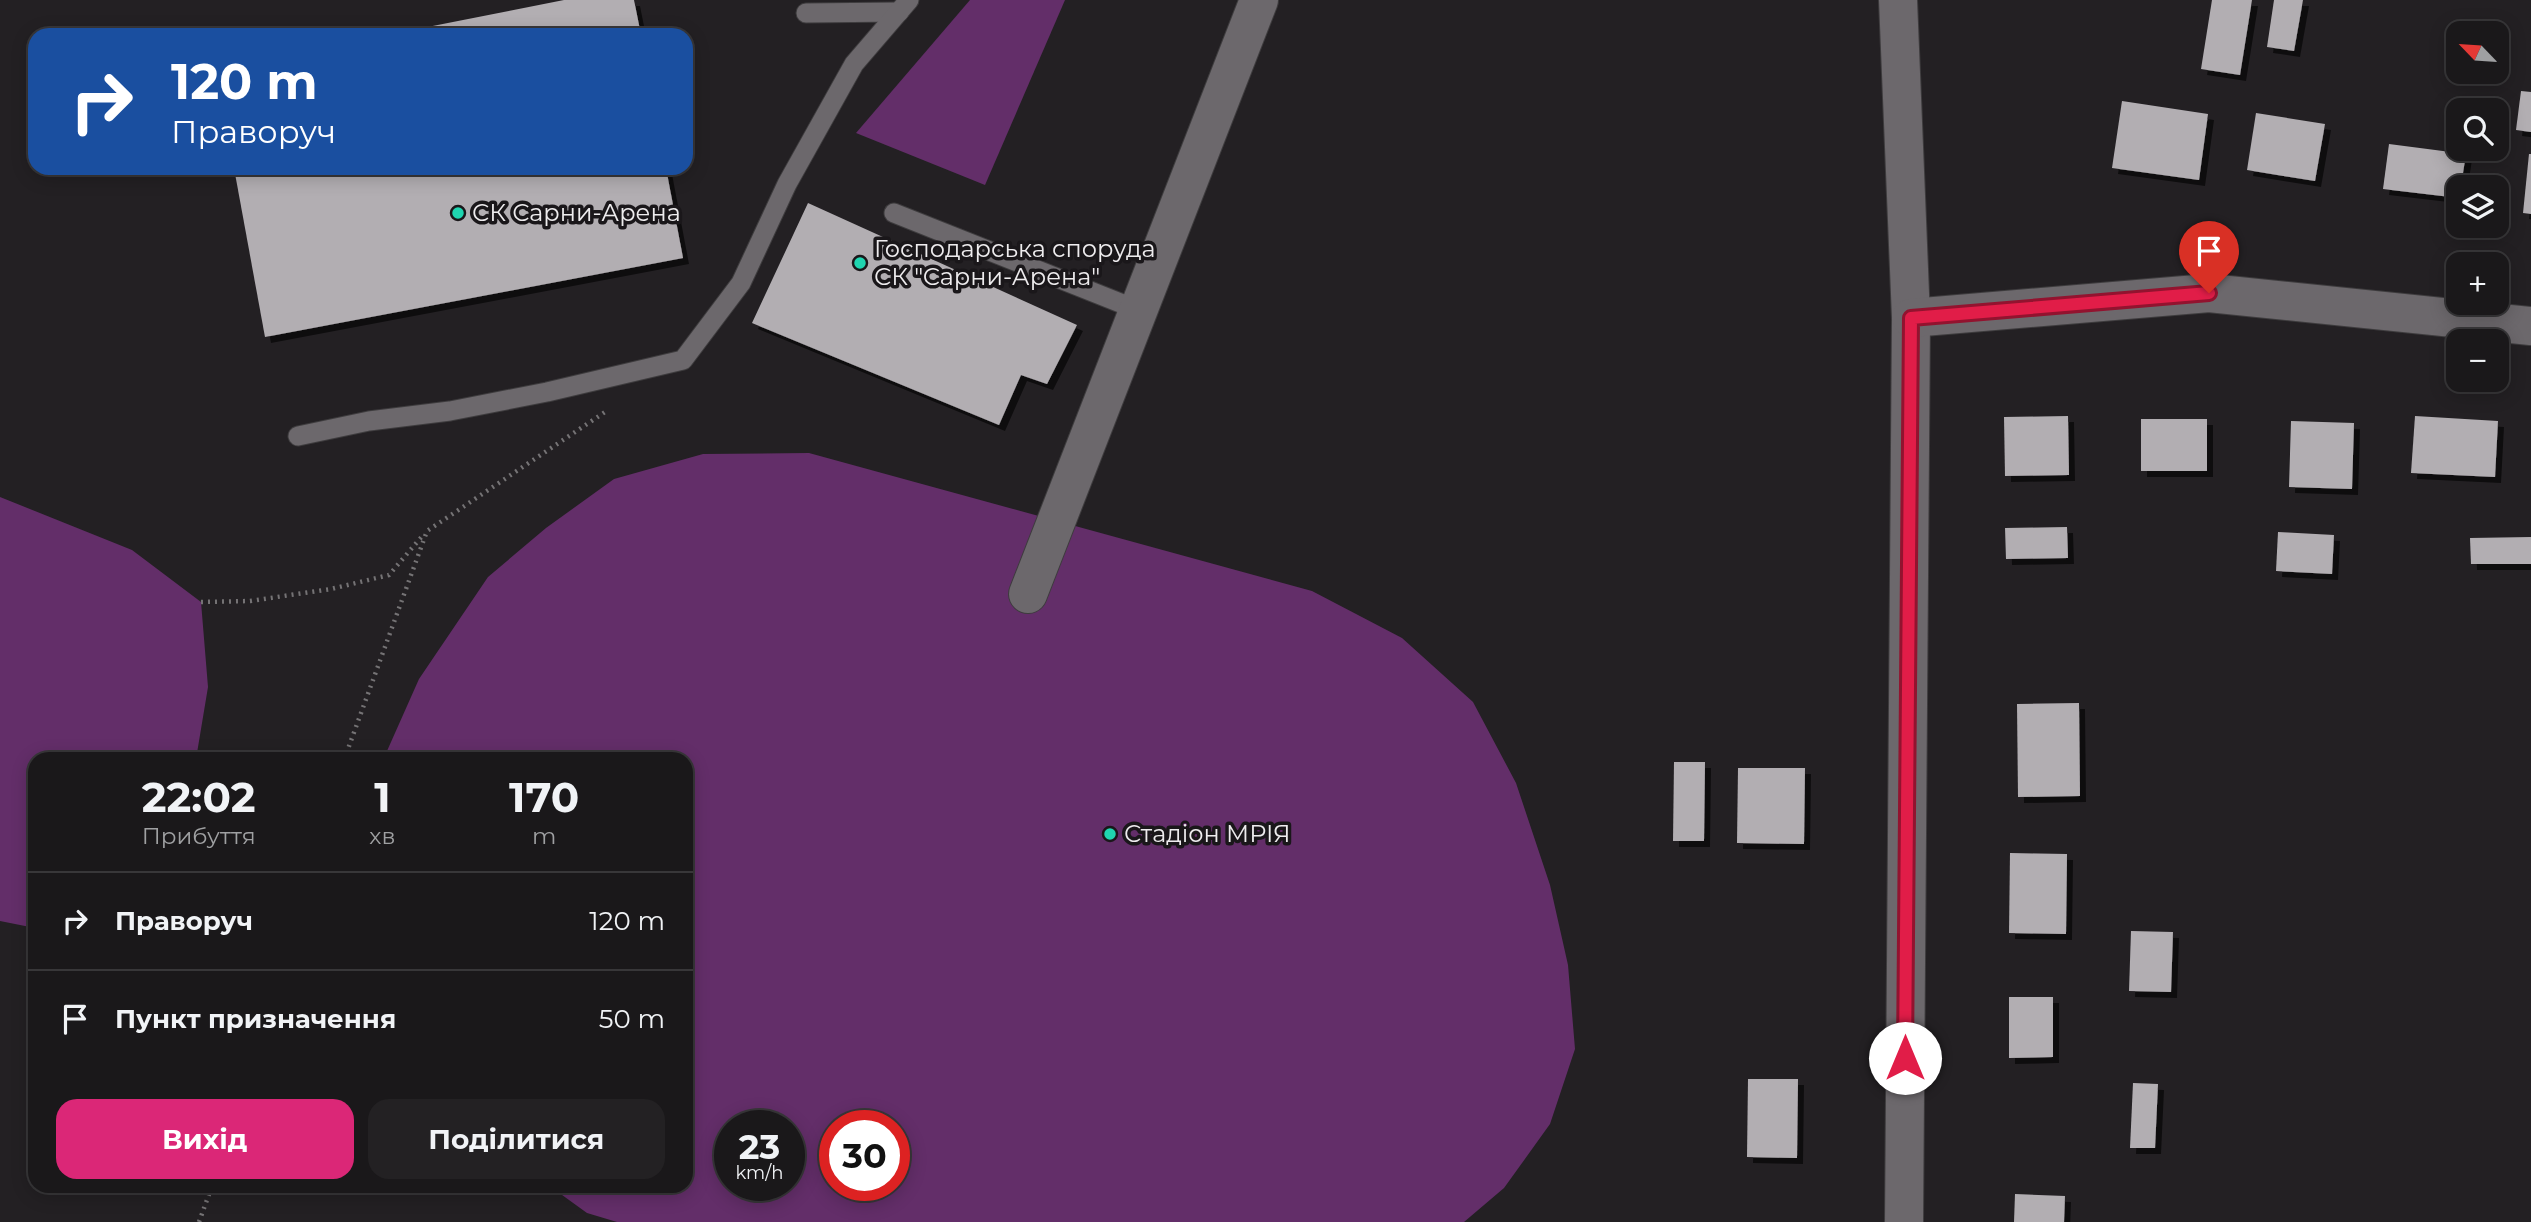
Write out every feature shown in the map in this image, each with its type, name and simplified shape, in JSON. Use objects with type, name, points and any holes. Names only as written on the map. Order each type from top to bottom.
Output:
[{"type":"street","points":[[1028,594],[1259,0]]},
{"type":"street","points":[[1898,0],[1911,318],[1904,1222]]},
{"type":"street","points":[[1911,318],[2209,293],[2531,326]]},
{"type":"lane","points":[[806,13],[904,6]]},
{"type":"lane","points":[[298,436],[369,421],[463,409],[683,360],[741,284],[787,184],[854,64],[904,6]]},
{"type":"lane","points":[[894,214],[1139,310]]},
{"type":"path","points":[[201,602],[250,601],[331,589],[388,575],[426,531],[616,404]]},
{"type":"path","points":[[347,752],[426,531]]},
{"type":"path","points":[[199,1222],[209,1193]]},
{"type":"shaded area","points":[[970,0],[1065,0],[985,185],[856,133]]},
{"type":"shaded area","name":"Стадіон МРІЯ","points":[[809,453],[1312,591],[1402,638],[1473,702],[1516,783],[1550,885],[1568,965],[1575,1049],[1550,1124],[1504,1188],[1464,1222],[617,1222],[587,1213],[559,1193],[693,1193],[693,752],[387,752],[419,679],[488,577],[546,528],[614,479],[703,454]]},
{"type":"shaded area","points":[[0,497],[132,550],[201,602],[208,687],[197,752],[28,752],[28,927],[0,921]]},
{"type":"building","points":[[564,0],[634,0],[640,28],[422,28]]},
{"type":"building","points":[[2212,0],[2252,0],[2240,75],[2201,69]]},
{"type":"building","points":[[2274,0],[2303,0],[2294,51],[2267,47]]},
{"type":"building","points":[[2521,91],[2531,92],[2531,132],[2516,130]]},
{"type":"building","points":[[2122,101],[2208,114],[2199,180],[2112,168]]},
{"type":"building","points":[[2256,113],[2325,124],[2315,181],[2247,170]]},
{"type":"building","points":[[2389,144],[2446,151],[2446,161],[2465,161],[2463,175],[2446,175],[2446,196],[2383,189]]},
{"type":"building","points":[[2531,154],[2531,214],[2523,213]]},
{"type":"building","name":"СК Сарни-Арена","points":[[235,175],[667,175],[683,258],[265,337]]},
{"type":"building","name":"Господарська споруда СК \"Сарни-Арена\"","points":[[808,203],[1077,325],[1047,384],[1021,375],[999,425],[752,323]]},
{"type":"building","points":[[2068,416],[2069,475],[2005,476],[2004,417]]},
{"type":"building","points":[[2415,416],[2498,421],[2495,477],[2411,473]]},
{"type":"building","points":[[2141,419],[2207,419],[2207,471],[2141,471]]},
{"type":"building","points":[[2291,421],[2354,423],[2352,489],[2289,487]]},
{"type":"building","points":[[2067,527],[2068,558],[2006,559],[2005,528]]},
{"type":"building","points":[[2278,532],[2334,535],[2332,574],[2276,571]]},
{"type":"building","points":[[2531,537],[2531,564],[2471,564],[2470,538]]},
{"type":"building","points":[[2079,703],[2080,796],[2018,797],[2017,704]]},
{"type":"building","points":[[1674,762],[1705,762],[1704,841],[1673,841]]},
{"type":"building","points":[[1738,768],[1805,768],[1804,844],[1737,843]]},
{"type":"building","points":[[2010,853],[2067,854],[2066,934],[2009,933]]},
{"type":"building","points":[[2131,931],[2173,932],[2171,992],[2129,991]]},
{"type":"building","points":[[2009,997],[2053,997],[2053,1057],[2009,1058]]},
{"type":"building","points":[[1748,1079],[1798,1079],[1797,1158],[1747,1157]]},
{"type":"building","points":[[2133,1083],[2158,1084],[2155,1148],[2130,1148]]},
{"type":"building","points":[[2015,1194],[2065,1196],[2064,1222],[2014,1222]]},
{"type":"place","name":"СК Сарни-Арена","points":[[458,213]]},
{"type":"place","name":"Господарська споруда СК \"Сарни-Арена\"","points":[[860,263]]},
{"type":"place","name":"Стадіон МРІЯ","points":[[1110,834]]},
{"type":"route","points":[[1905,1058],[1911,318],[2209,293]]}]
